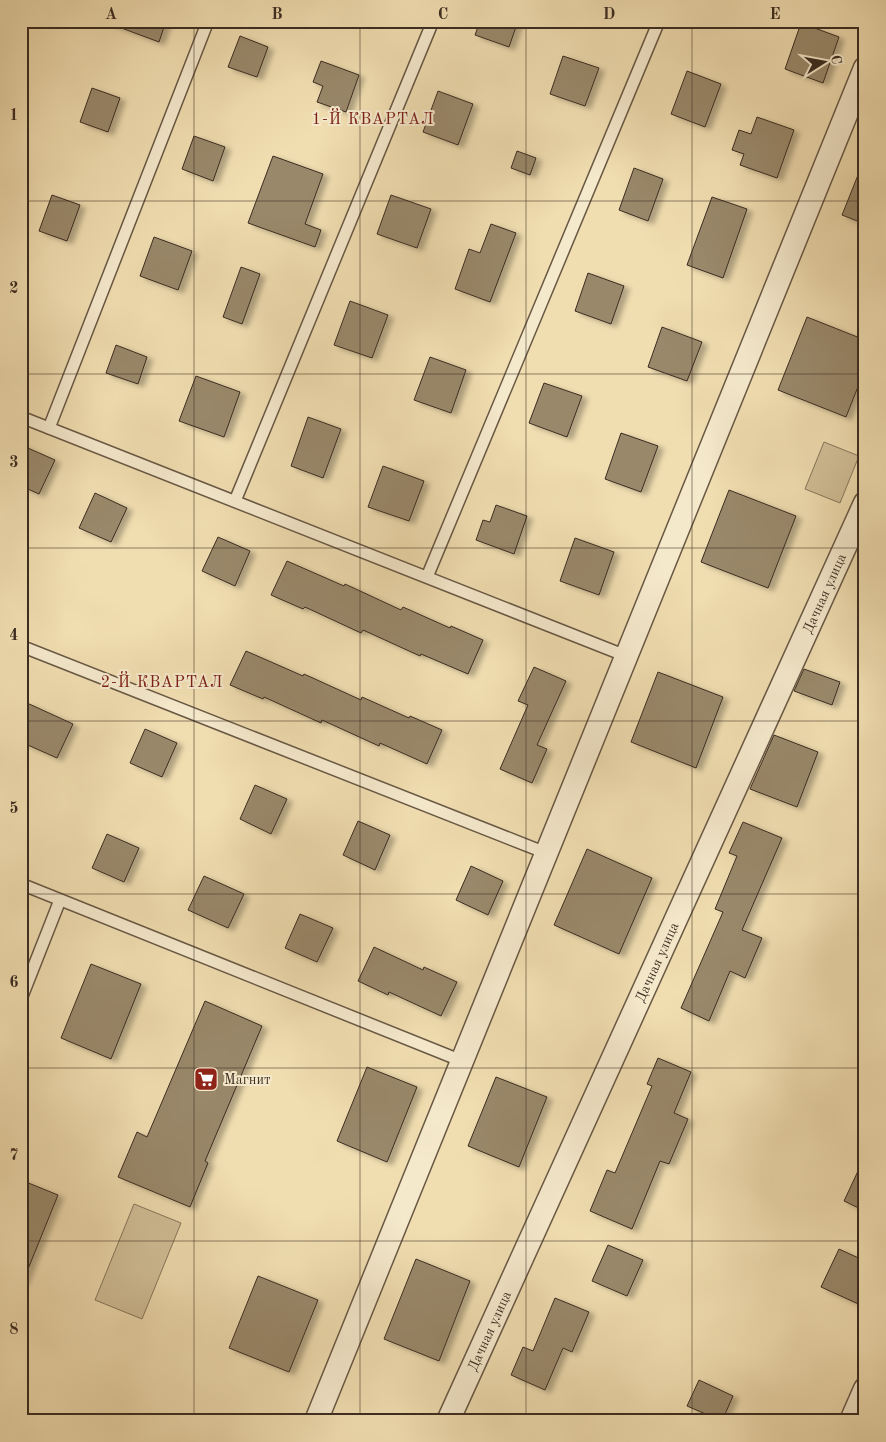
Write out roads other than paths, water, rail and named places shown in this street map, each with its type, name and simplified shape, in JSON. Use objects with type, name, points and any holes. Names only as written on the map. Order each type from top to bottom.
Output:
[{"type":"street","points":[[316,1421],[865,68]]},
{"type":"street","name":"Дачная улица","points":[[448,1421],[865,503]]},
{"type":"street","points":[[851,1421],[865,1389]]},
{"type":"lane","points":[[49,428],[208,21]]},
{"type":"lane","points":[[235,501],[434,21]]},
{"type":"lane","points":[[427,577],[659,21]]},
{"type":"lane","points":[[21,417],[626,656]]},
{"type":"lane","points":[[21,646],[546,853]]},
{"type":"lane","points":[[21,884],[462,1061]]},
{"type":"lane","points":[[21,999],[60,900]]},
{"type":"place","name":"Магнит","points":[[206,1079]]},
{"type":"district","name":"1-Й КВАРТАЛ","points":[[373,118]]},
{"type":"district","name":"2-Й КВАРТАЛ","points":[[162,681]]}]
